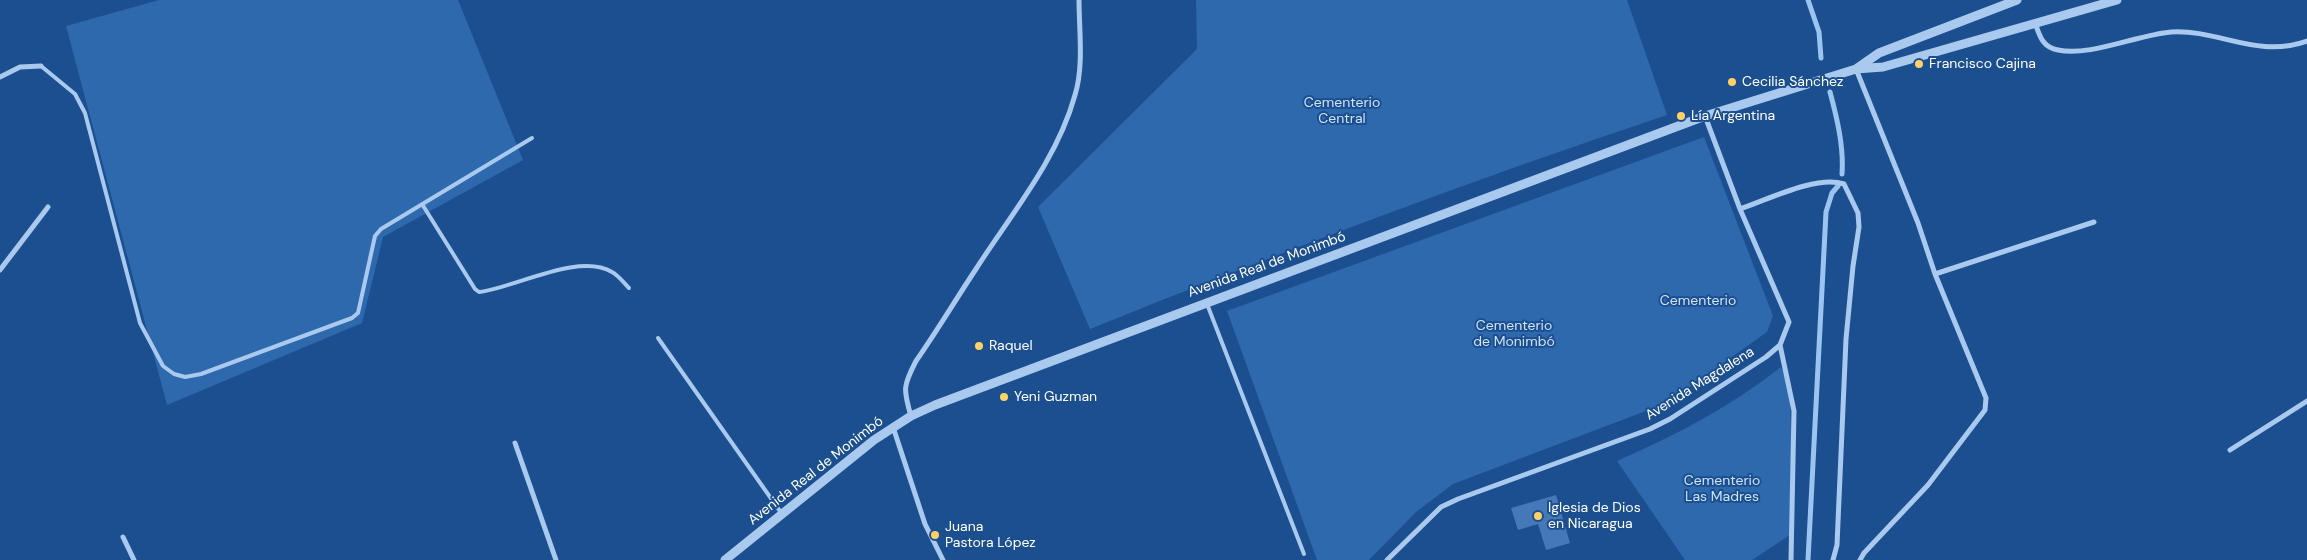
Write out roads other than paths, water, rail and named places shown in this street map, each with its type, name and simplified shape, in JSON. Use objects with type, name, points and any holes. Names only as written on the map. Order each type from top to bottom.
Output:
[{"type":"street","points":[[911,416],[904,392],[908,377],[916,361],[1017,211],[1036,180],[1065,122],[1076,94],[1079,0]]},
{"type":"street","name":"Avenida Real de Monimbó","points":[[1856,69],[1879,53],[2017,0]]},
{"type":"street","name":"Avenida Real de Monimbó","points":[[726,560],[893,427],[935,405],[1705,116],[1856,69],[1883,67],[2117,0]]},
{"type":"street","points":[[2035,22],[2042,42],[2051,48],[2073,52],[2151,34],[2172,32],[2185,32],[2257,47],[2292,46],[2307,41]]},
{"type":"street","points":[[0,77],[20,67],[40,66]]},
{"type":"street","points":[[1856,69],[1918,223],[1935,274],[1986,398],[1985,410],[1928,485],[1864,553],[1860,560]]},
{"type":"street","points":[[1705,116],[1740,210],[1788,322],[1780,345],[1794,411],[1791,560]]},
{"type":"street","points":[[1740,210],[1796,190],[1834,181],[1844,184],[1858,213],[1859,227],[1852,266],[1846,340],[1837,545],[1833,560]]},
{"type":"street","points":[[0,270],[48,207]]},
{"type":"street","points":[[1935,274],[2094,222]]},
{"type":"street","name":"Avenida Magdalena","points":[[1387,560],[1441,507],[1458,499],[1650,429],[1670,419],[1780,345]]},
{"type":"street","points":[[2230,450],[2307,401]]},
{"type":"street","points":[[893,427],[925,524],[943,560]]},
{"type":"street","points":[[515,443],[556,560]]},
{"type":"street","points":[[123,537],[134,560]]},
{"type":"lane","points":[[40,66],[75,94],[85,113],[140,323],[163,366],[174,374],[184,377],[201,374],[352,318],[358,313],[375,236],[382,229],[422,204],[532,138]]},
{"type":"lane","points":[[422,204],[475,289],[479,292],[548,273],[579,267],[602,268],[613,272],[629,288]]},
{"type":"lane","points":[[1206,302],[1304,554]]},
{"type":"lane","points":[[658,338],[782,514]]},
{"type":"waterway","points":[[1808,0],[1819,32],[1821,58]]},
{"type":"waterway","points":[[1830,92],[1841,143],[1842,174]]},
{"type":"waterway","points":[[1808,560],[1826,212],[1832,193],[1838,186]]},
{"type":"place","name":"Francisco Cajina","points":[[1919,64]]},
{"type":"place","name":"Cecilia Sánchez","points":[[1732,82]]},
{"type":"place","name":"Lía Argentina","points":[[1681,116]]},
{"type":"place","name":"Raquel","points":[[979,346]]},
{"type":"place","name":"Yeni Guzman","points":[[1004,397]]},
{"type":"place","name":"Iglesia de Dios en Nicaragua","points":[[1538,516]]},
{"type":"place","name":"Juana Pastora López","points":[[935,535]]},
{"type":"park label","name":"Cementerio Central","points":[[1342,112]]},
{"type":"park label","name":"Cementerio","points":[[1698,301]]},
{"type":"park label","name":"Cementerio de Monimbó","points":[[1514,334]]},
{"type":"park label","name":"Cementerio Las Madres","points":[[1722,490]]}]
